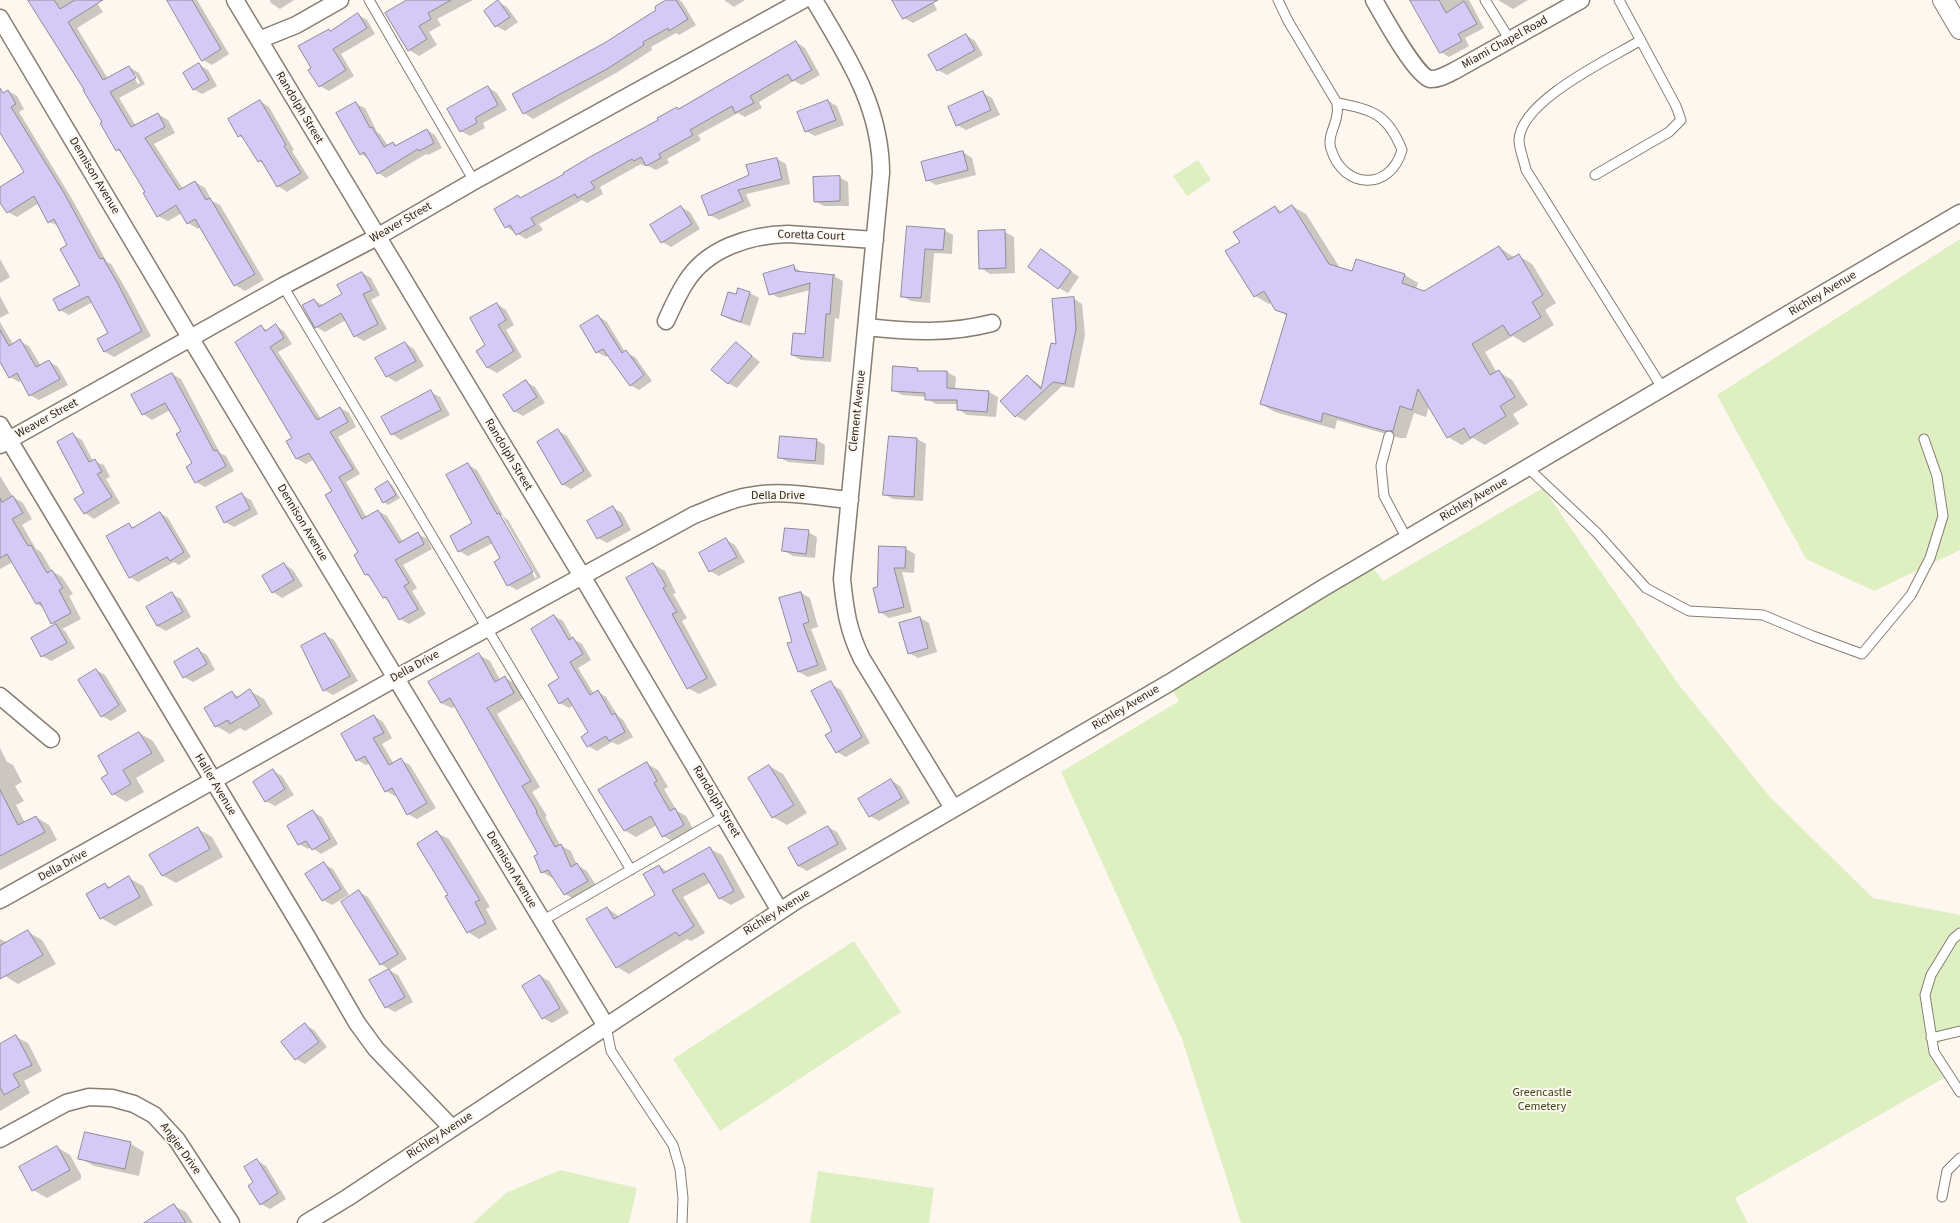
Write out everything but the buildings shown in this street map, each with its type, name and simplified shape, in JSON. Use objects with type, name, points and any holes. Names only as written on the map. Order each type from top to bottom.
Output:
[{"type":"street","name":"Randolph Street","points":[[235,0],[582,576],[780,910]]},
{"type":"street","points":[[259,40],[296,25],[340,0]]},
{"type":"street","name":"Weaver Street","points":[[4,442],[803,0]]},
{"type":"street","name":"Clement Avenue","points":[[814,0],[854,70],[868,101],[881,150],[881,173],[875,240],[842,579],[845,615],[862,659],[953,808]]},
{"type":"street","name":"Miami Chapel Road","points":[[1374,0],[1415,67],[1426,77],[1436,79],[1456,70],[1581,0]]},
{"type":"street","points":[[1944,0],[1960,29]]},
{"type":"street","name":"Dennison Avenue","points":[[0,18],[606,1026]]},
{"type":"street","name":"Richley Avenue","points":[[306,1223],[780,910],[1153,692],[1407,539],[1960,213]]},
{"type":"street","name":"Coretta Court","points":[[666,320],[686,281],[696,269],[715,254],[747,240],[774,234],[788,234],[875,240]]},
{"type":"street","points":[[867,327],[914,332],[968,329],[992,323]]},
{"type":"street","name":"Haller Avenue","points":[[0,425],[4,442],[213,780],[366,1037],[452,1128]]},
{"type":"street","name":"Della Drive","points":[[0,900],[485,628],[694,515],[728,501],[750,495],[776,494],[850,500]]},
{"type":"street","points":[[0,696],[51,739]]},
{"type":"street","name":"Angier Drive","points":[[0,1139],[66,1103],[89,1097],[112,1098],[134,1104],[154,1116],[177,1140],[231,1223]]},
{"type":"lane","points":[[369,0],[474,181]]},
{"type":"lane","points":[[1278,0],[1288,21],[1337,103],[1337,115],[1331,132],[1330,148],[1337,162],[1347,174],[1363,181],[1376,180],[1387,174],[1398,163],[1402,150],[1390,124],[1367,110],[1337,103]]},
{"type":"lane","points":[[1485,0],[1510,40]]},
{"type":"lane","points":[[1595,175],[1669,132],[1681,120],[1676,106],[1620,0]]},
{"type":"lane","points":[[1641,40],[1553,92],[1526,120],[1519,139],[1526,170],[1664,389]]},
{"type":"lane","points":[[283,286],[485,628],[631,870]]},
{"type":"lane","points":[[1389,436],[1381,466],[1384,496],[1407,539]]},
{"type":"lane","points":[[1528,468],[1598,533],[1646,588],[1689,611],[1762,615],[1862,654],[1911,595],[1930,558],[1943,516],[1937,476],[1924,439]]},
{"type":"lane","points":[[542,921],[724,816]]},
{"type":"lane","points":[[1960,932],[1953,939],[1932,975],[1924,995],[1934,1052],[1960,1092]]},
{"type":"lane","points":[[606,1026],[611,1051],[673,1145],[680,1169],[683,1198],[682,1223]]},
{"type":"lane","points":[[1931,1038],[1960,1031]]},
{"type":"lane","points":[[1942,1197],[1948,1171],[1960,1158]]},
{"type":"green space","points":[[1198,160],[1211,180],[1187,196],[1173,176]]},
{"type":"green space","points":[[1960,239],[1960,550],[1874,591],[1806,559],[1717,395]]},
{"type":"green space","name":"Greencastle Cemetery","points":[[1543,488],[1679,685],[1771,798],[1873,898],[1960,915],[1960,1032],[1932,1047],[1944,1078],[1735,1198],[1748,1223],[1241,1223],[1182,1039],[1061,772],[1179,701],[1169,683],[1369,562],[1383,581]]},
{"type":"green space","points":[[854,941],[901,1012],[720,1131],[673,1059]]},
{"type":"green space","points":[[560,1170],[637,1188],[629,1223],[473,1223],[506,1193]]},
{"type":"green space","points":[[818,1171],[934,1188],[929,1223],[810,1223]]}]
